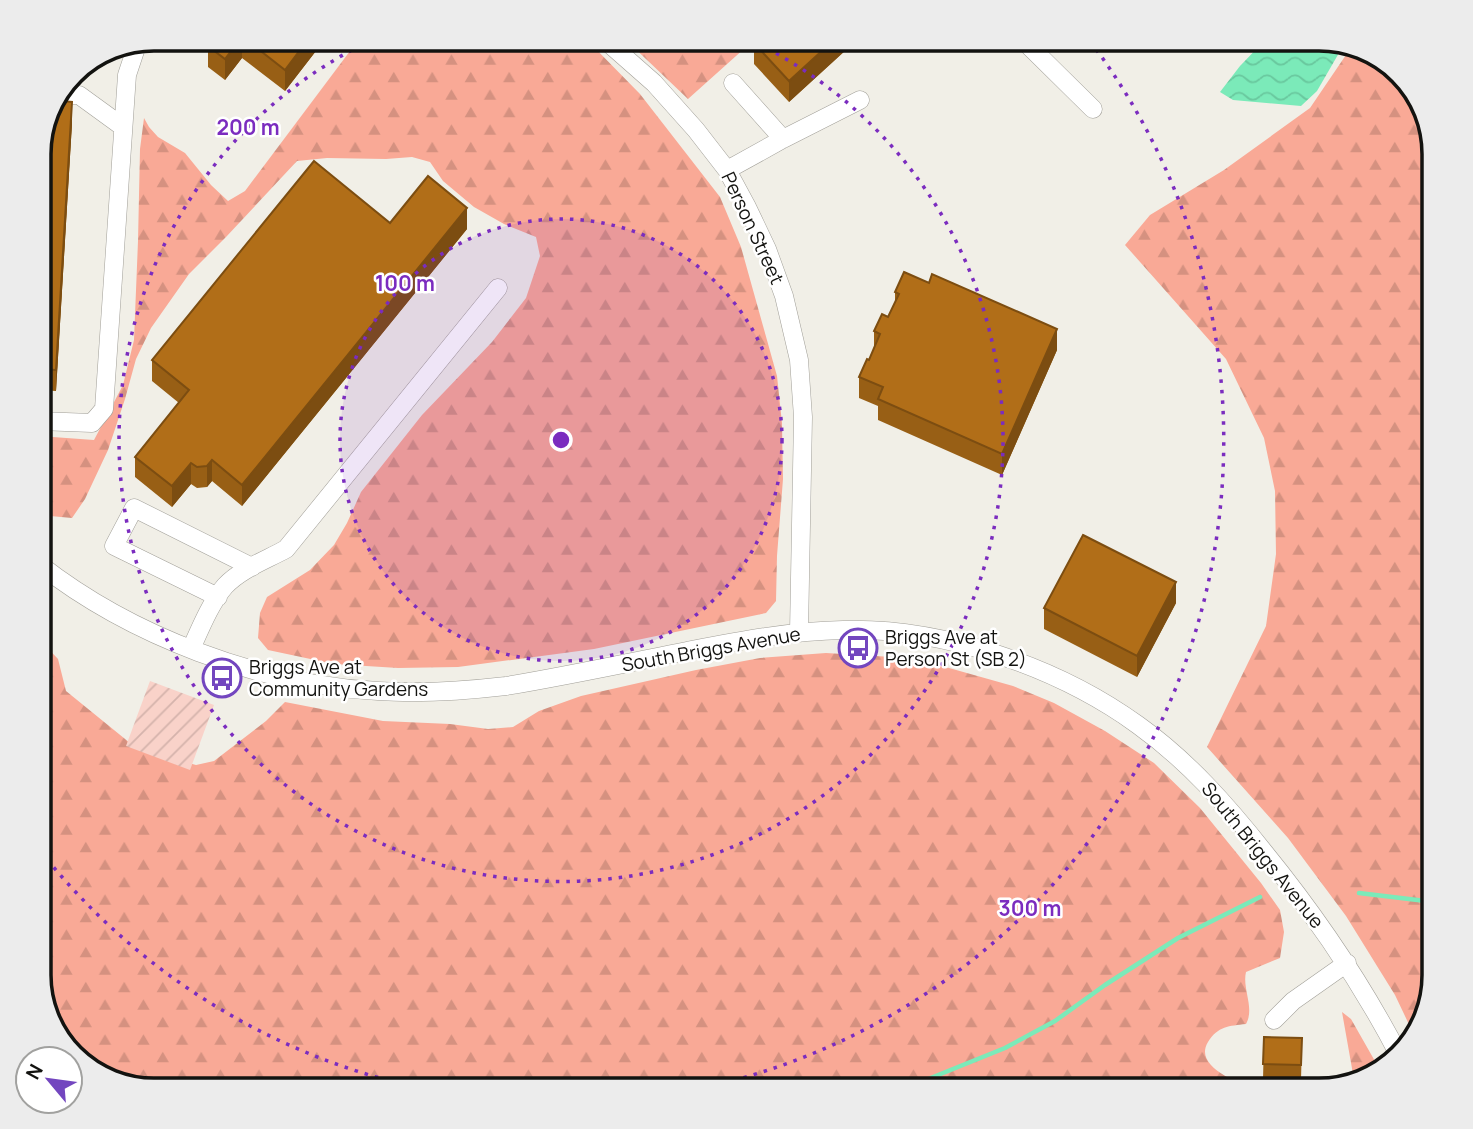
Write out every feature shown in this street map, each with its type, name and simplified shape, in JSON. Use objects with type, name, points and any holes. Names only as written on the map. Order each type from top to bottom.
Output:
[{"type":"street","name":"Person Street","points":[[618,51],[654,83],[727,170],[767,249],[784,296],[799,360],[803,417],[799,632]]},
{"type":"street","points":[[1035,51],[1093,109]]},
{"type":"street","points":[[51,421],[92,423],[104,409],[127,75],[134,53]]},
{"type":"street","points":[[733,83],[783,139]]},
{"type":"street","points":[[69,95],[79,95],[123,127]]},
{"type":"street","points":[[727,170],[860,100]]},
{"type":"street","points":[[191,649],[225,587],[252,567],[286,548],[499,288]]},
{"type":"street","points":[[218,597],[114,546],[134,508],[252,567]]},
{"type":"street","name":"South Briggs Avenue","points":[[51,572],[93,601],[134,624],[191,649],[256,671],[295,680],[377,691],[477,690],[506,686],[799,632],[846,630],[925,636],[1017,661],[1118,711],[1139,725],[1204,781],[1300,897],[1366,993],[1394,1046]]},
{"type":"street","points":[[1274,1020],[1293,1001],[1347,963]]},
{"type":"green space","points":[[350,51],[598,51],[640,94],[720,197],[741,247],[777,376],[782,423],[783,479],[776,601],[766,613],[594,649],[458,667],[398,668],[334,664],[268,650],[258,638],[260,613],[267,597],[310,570],[334,545],[361,492],[422,415],[492,342],[526,298],[540,256],[536,237],[504,224],[474,207],[443,181],[430,162],[412,157],[297,161],[189,274],[151,328],[136,359],[108,450],[85,499],[72,518],[51,516],[51,437],[94,440],[123,385],[134,340],[140,149],[144,118],[158,137],[185,153],[228,201],[245,191]]},
{"type":"green space","points":[[638,51],[742,51],[688,99]]},
{"type":"green space","points":[[1346,55],[1353,56],[1382,72],[1401,91],[1412,108],[1420,133],[1422,976],[1417,1009],[1409,1025],[1395,995],[1346,916],[1288,838],[1207,747],[1266,626],[1276,554],[1275,491],[1264,438],[1226,359],[1125,245],[1150,215],[1224,170],[1310,108]]},
{"type":"green space","points":[[51,652],[58,659],[66,691],[130,743],[196,765],[214,761],[266,721],[285,702],[383,721],[488,729],[513,727],[539,711],[581,696],[760,658],[826,653],[892,657],[942,666],[1013,686],[1054,703],[1105,731],[1154,763],[1200,808],[1280,910],[1284,932],[1280,958],[1246,972],[1249,1012],[1246,1024],[1229,1026],[1212,1037],[1205,1051],[1212,1066],[1229,1078],[154,1078],[120,1073],[91,1057],[84,1050],[84,1045],[76,1043],[65,1027],[54,1002],[51,982]]},
{"type":"green space","points":[[1342,1012],[1351,1019],[1375,1061],[1353,1073]]},
{"type":"shaded area","points":[[150,681],[214,705],[190,770],[126,746]]},
{"type":"water","points":[[1254,51],[1339,53],[1317,91],[1301,106],[1233,100],[1220,92]]},
{"type":"building","points":[[215,51],[231,51],[225,59]]},
{"type":"building","points":[[261,51],[299,51],[285,70]]},
{"type":"building","points":[[761,51],[822,51],[789,81]]},
{"type":"building","points":[[65,101],[72,102],[56,370],[51,370],[51,147],[53,133]]},
{"type":"building","points":[[314,161],[390,223],[428,176],[467,208],[242,485],[212,460],[207,466],[197,467],[191,463],[172,486],[135,457],[189,390],[152,360]]},
{"type":"building","points":[[904,272],[929,283],[932,274],[1057,329],[1002,454],[878,399],[883,387],[859,377],[880,334],[874,331],[882,314],[888,317],[899,294],[895,292]]},
{"type":"building","points":[[1083,535],[1176,582],[1137,656],[1044,608]]},
{"type":"building","points":[[1264,1037],[1302,1038],[1301,1065],[1263,1064]]},
{"type":"waterway","points":[[1359,893],[1422,901]]},
{"type":"waterway","points":[[931,1078],[1005,1048],[1055,1021],[1178,938],[1260,897]]},
{"type":"place","name":"Briggs Ave at Person St (SB 2)","points":[[858,648]]},
{"type":"place","name":"Briggs Ave at Community Gardens","points":[[222,678]]}]
